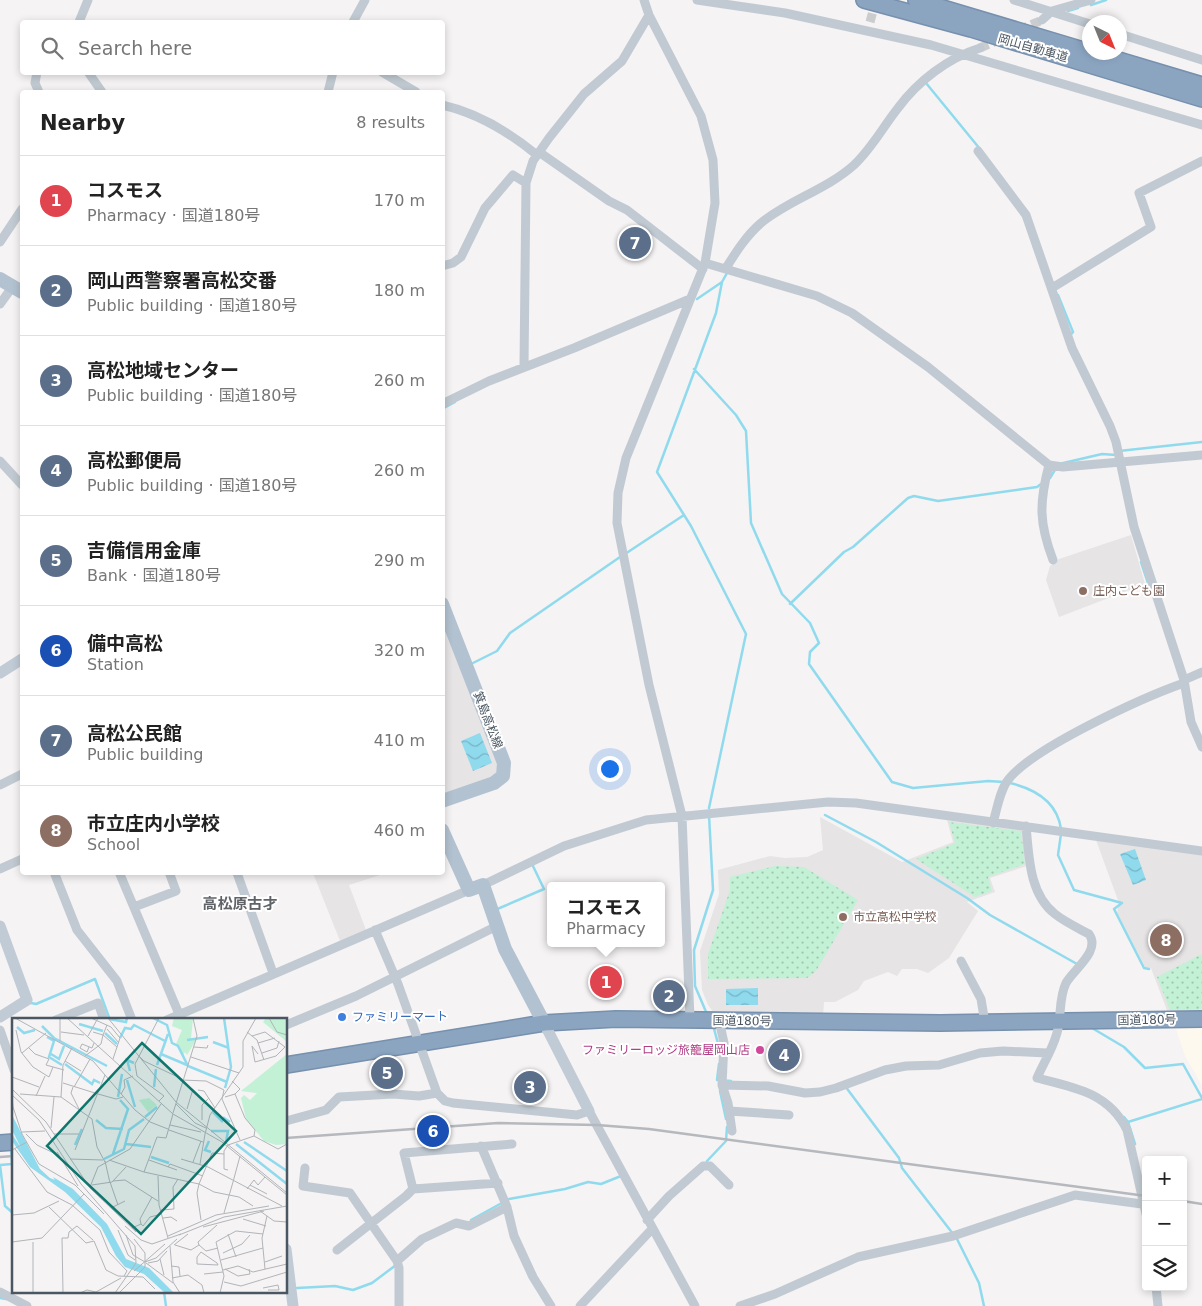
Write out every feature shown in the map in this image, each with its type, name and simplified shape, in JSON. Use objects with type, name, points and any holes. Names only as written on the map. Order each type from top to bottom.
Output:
[{"type":"highway","name":"岡山自動車道","points":[[864,0],[971,29],[1202,99]]},
{"type":"highway","name":"岡山自動車道","points":[[916,0],[1082,49]]},
{"type":"highway","name":"岡山自動車道","points":[[1118,60],[1202,85]]},
{"type":"highway","name":"国道180号","points":[[288,1065],[544,1023],[616,1019],[986,1023],[1202,1019]]},
{"type":"main road","points":[[0,279],[18,289]]},
{"type":"main road","name":"箕島高松線","points":[[445,612],[504,763],[503,776],[494,783],[445,800]]},
{"type":"main road","points":[[0,672],[20,660]]},
{"type":"main road","points":[[445,837],[469,890],[483,885],[505,950],[589,1111]]},
{"type":"main road","points":[[0,926],[27,1000],[0,1017]]},
{"type":"main road","points":[[288,1265],[293,1306]]},
{"type":"street","points":[[80,20],[88,0]]},
{"type":"street","points":[[354,20],[365,0]]},
{"type":"street","points":[[644,0],[649,16],[695,102],[709,146],[714,172],[716,202],[704,266],[621,475],[617,508],[622,556],[664,750],[682,816],[690,1019]]},
{"type":"street","points":[[697,0],[869,27],[1202,125]]},
{"type":"street","points":[[1014,0],[1082,21]]},
{"type":"street","points":[[1042,20],[1052,12],[1091,0]]},
{"type":"street","points":[[524,366],[526,183],[538,154],[584,94],[622,61],[649,16]]},
{"type":"street","points":[[1127,36],[1202,60]]},
{"type":"street","points":[[728,269],[744,241],[762,222],[826,186],[854,164],[865,154],[911,93],[960,54],[980,48]]},
{"type":"street","points":[[36,75],[35,83],[38,90]]},
{"type":"street","points":[[90,75],[101,90]]},
{"type":"street","points":[[328,90],[332,75]]},
{"type":"street","points":[[387,75],[413,90]]},
{"type":"street","points":[[445,106],[470,113],[495,126],[609,201],[627,210],[704,266],[728,269],[817,296],[852,313],[928,367],[1054,466],[1118,454],[1202,455]]},
{"type":"street","points":[[978,151],[1024,212],[1054,287],[1068,336],[1110,426],[1134,527],[1182,683],[1192,722],[1202,747]]},
{"type":"street","points":[[1054,287],[1150,227],[1139,193],[1202,161]]},
{"type":"street","points":[[445,265],[453,263],[461,257],[485,208],[513,175],[526,183]]},
{"type":"street","points":[[0,242],[20,212]]},
{"type":"street","points":[[0,304],[18,289]]},
{"type":"street","points":[[445,403],[524,366],[574,348],[690,299]]},
{"type":"street","points":[[0,461],[20,483]]},
{"type":"street","points":[[1054,466],[1044,483],[1041,493],[1044,536],[1054,560]]},
{"type":"street","points":[[993,822],[1006,783],[1018,768],[1088,727],[1202,672]]},
{"type":"street","points":[[0,785],[20,775]]},
{"type":"street","points":[[483,885],[564,846],[646,820],[828,802],[856,803],[1202,851]]},
{"type":"street","points":[[740,1306],[775,1294],[832,1268],[874,1252],[954,1235],[1075,1195],[1142,1204],[1137,1167],[1128,1130],[1122,1117],[1092,1093],[1037,1078],[1056,1036],[1066,984],[1090,951],[1092,938],[1089,934],[1055,915],[1042,900],[1036,887],[1030,863],[1026,826]]},
{"type":"street","points":[[0,869],[20,860]]},
{"type":"street","points":[[55,875],[77,930],[117,981],[131,1018]]},
{"type":"street","points":[[120,875],[179,1014]]},
{"type":"street","points":[[134,907],[176,891],[170,875]]},
{"type":"street","points":[[238,875],[273,973]]},
{"type":"street","points":[[170,1018],[469,890]]},
{"type":"street","points":[[288,1024],[394,977],[497,926]]},
{"type":"street","points":[[375,930],[437,1093],[444,1101],[453,1103],[577,1115],[589,1111],[651,1231],[695,1306]]},
{"type":"street","points":[[961,961],[981,999],[986,1023]]},
{"type":"street","points":[[61,1018],[98,1003],[103,1018]]},
{"type":"street","points":[[713,1020],[724,1043],[722,1082],[732,1131]]},
{"type":"street","points":[[0,1030],[12,1064]]},
{"type":"street","points":[[5,1041],[12,1038]]},
{"type":"street","points":[[722,1082],[768,1086],[805,1093],[845,1085],[885,1070],[906,1066],[939,1065],[980,1053],[1003,1051],[1048,1053]]},
{"type":"street","points":[[288,1120],[326,1110],[339,1097],[393,1094],[419,1096],[437,1093]]},
{"type":"street","points":[[729,1111],[789,1115]]},
{"type":"street","points":[[413,1189],[404,1153],[512,1144]]},
{"type":"street","points":[[482,1146],[506,1204],[514,1236],[551,1306]]},
{"type":"street","points":[[647,1220],[680,1185],[703,1166],[710,1166],[729,1186]]},
{"type":"street","points":[[305,1168],[303,1186],[350,1193],[398,1263],[399,1306]]},
{"type":"street","points":[[337,1250],[413,1189],[498,1184]]},
{"type":"street","points":[[398,1263],[422,1239],[456,1223],[469,1226],[506,1204]]},
{"type":"street","points":[[580,1306],[651,1231]]},
{"type":"street","points":[[1156,1291],[1158,1306]]},
{"type":"street","points":[[0,1292],[27,1306]]},
{"type":"shaded area","points":[[1131,535],[1145,584],[1059,617],[1046,580],[1050,566],[1059,559]]},
{"type":"shaded area","points":[[445,619],[502,773],[445,797]]},
{"type":"shaded area","name":"市立高松中学校","points":[[820,817],[902,862],[953,842],[947,820],[1024,830],[1027,866],[990,878],[995,892],[967,902],[978,911],[949,958],[928,973],[917,969],[902,969],[897,976],[888,972],[864,981],[858,990],[835,1002],[824,1002],[823,1015],[714,1013],[708,1005],[702,990],[700,951],[719,894],[718,870],[770,856],[785,858],[807,857],[823,850]]},
{"type":"shaded area","points":[[1096,840],[1202,854],[1202,1012],[1168,1013],[1151,968],[1145,967],[1117,913],[1119,903]]},
{"type":"shaded area","points":[[314,875],[380,875],[349,885],[366,930],[340,941]]},
{"type":"shaded area","points":[[1175,1026],[1202,1028],[1202,1086],[1185,1056]]},
{"type":"green space","points":[[949,822],[1021,831],[1025,864],[988,877],[992,891],[975,897],[916,859],[955,843]]},
{"type":"green space","points":[[775,866],[804,867],[858,900],[816,971],[807,978],[708,979],[708,954],[730,890],[730,877]]},
{"type":"green space","points":[[1202,954],[1202,1009],[1170,1010],[1157,977]]},
{"type":"water","points":[[480,733],[492,763],[473,771],[461,741]]},
{"type":"water","points":[[1135,849],[1146,880],[1133,885],[1120,854]]},
{"type":"water","points":[[758,988],[758,1005],[726,1005],[726,989]]},
{"type":"waterway","points":[[1091,5],[1106,0]]},
{"type":"waterway","points":[[1068,11],[1078,8]]},
{"type":"waterway","points":[[926,83],[980,149]]},
{"type":"waterway","points":[[697,299],[722,282],[727,273]]},
{"type":"waterway","points":[[709,808],[746,634],[691,526],[657,472],[716,313],[722,282]]},
{"type":"waterway","points":[[1058,295],[1073,332],[1069,336]]},
{"type":"waterway","points":[[694,369],[736,415],[746,431],[751,523],[782,594],[810,623],[819,643],[810,652],[809,664],[892,782],[913,788],[988,781],[1004,782]]},
{"type":"waterway","points":[[445,407],[455,402]]},
{"type":"waterway","points":[[1119,451],[1202,442]]},
{"type":"waterway","points":[[1059,464],[1102,454],[1116,455]]},
{"type":"waterway","points":[[1050,478],[1056,468]]},
{"type":"waterway","points":[[790,604],[844,552],[853,547],[908,498],[914,496],[938,501],[1037,487],[1041,484]]},
{"type":"waterway","points":[[625,554],[684,515]]},
{"type":"waterway","points":[[471,664],[497,651],[510,633],[620,557]]},
{"type":"waterway","points":[[1141,562],[1152,595]]},
{"type":"waterway","points":[[1010,783],[1036,793],[1050,804],[1059,819],[1061,829]]},
{"type":"waterway","points":[[707,1014],[695,986],[694,950],[713,890],[709,815]]},
{"type":"waterway","points":[[825,815],[876,842],[967,898],[990,915],[1077,964]]},
{"type":"waterway","points":[[1061,834],[1058,855],[1074,890],[1122,903],[1114,909],[1144,968],[1149,969]]},
{"type":"waterway","points":[[495,910],[544,889],[532,864],[534,864]]},
{"type":"waterway","points":[[31,1003],[36,1004],[95,979],[109,1018]]},
{"type":"waterway","points":[[713,1025],[720,1051]]},
{"type":"waterway","points":[[1092,1028],[1124,1047],[1145,1068],[1183,1064],[1202,1098]]},
{"type":"waterway","points":[[719,1064],[717,1080],[731,1081]]},
{"type":"waterway","points":[[845,1086],[899,1158],[902,1168],[957,1239],[979,1283],[984,1306]]},
{"type":"waterway","points":[[720,1091],[726,1119]]},
{"type":"waterway","points":[[1128,1122],[1202,1099]]},
{"type":"waterway","points":[[1124,1117],[1128,1122],[1135,1144]]},
{"type":"waterway","points":[[707,1161],[726,1141],[727,1127]]},
{"type":"waterway","points":[[0,1165],[12,1164],[11,1150]]},
{"type":"waterway","points":[[0,1165],[5,1206],[12,1212]]},
{"type":"waterway","points":[[471,1220],[509,1199],[565,1189],[588,1182],[601,1184],[621,1176]]},
{"type":"waterway","points":[[297,1288],[335,1286],[353,1290],[372,1283],[396,1265]]},
{"type":"waterway","points":[[164,1294],[166,1306]]},
{"type":"waterway","points":[[0,1298],[6,1299]]},
{"type":"tunnel","points":[[870,22],[876,0]]},
{"type":"tunnel","points":[[1019,30],[1042,20]]},
{"type":"tunnel","points":[[980,48],[1001,39]]},
{"type":"railway","points":[[288,1138],[498,1123],[597,1125],[649,1129],[1142,1195]]},
{"type":"railway","points":[[0,1157],[12,1156]]},
{"type":"railway","points":[[1187,1202],[1202,1204]]},
{"type":"place","name":"高松公民館","points":[[635,243]]},
{"type":"place","name":"庄内こども園","points":[[1083,591]]},
{"type":"place","name":"市立高松中学校","points":[[843,917]]},
{"type":"place","name":"市立庄内小学校","points":[[1166,940]]},
{"type":"place","name":"コスモス","points":[[606,982]]},
{"type":"place","name":"岡山西警察署高松交番","points":[[669,996]]},
{"type":"place","name":"ファミリーマート","points":[[342,1017]]},
{"type":"place","name":"ファミリーロッジ旅籠屋岡山店","points":[[760,1050]]},
{"type":"place","name":"高松郵便局","points":[[784,1055]]},
{"type":"place","name":"吉備信用金庫","points":[[387,1073]]},
{"type":"place","name":"高松地域センター","points":[[530,1087]]},
{"type":"place","name":"備中高松","points":[[433,1131]]},
{"type":"district","name":"高松原古才","points":[[240,904]]}]
